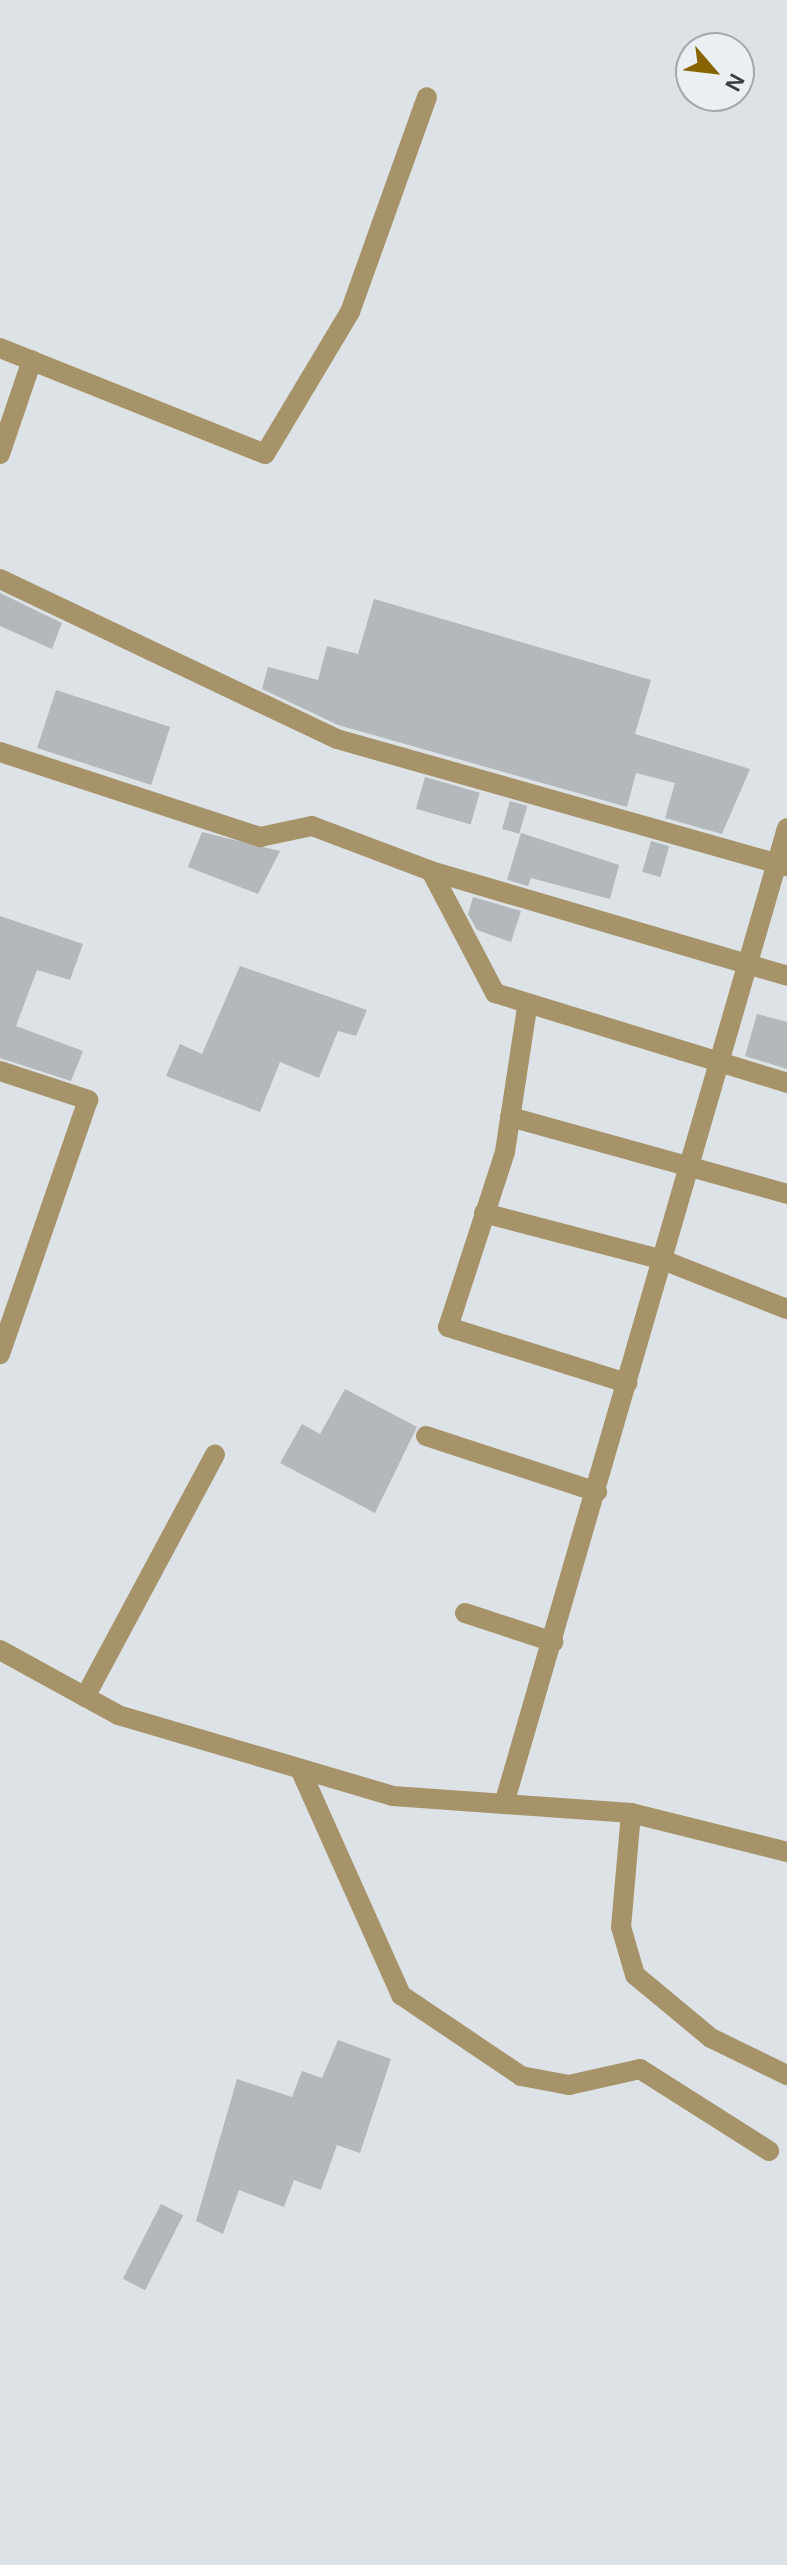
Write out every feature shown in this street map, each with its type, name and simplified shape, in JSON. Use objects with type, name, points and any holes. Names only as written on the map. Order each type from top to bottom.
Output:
[{"type":"street","points":[[0,348],[265,454],[350,312],[427,97]]},
{"type":"street","points":[[0,454],[32,360]]},
{"type":"street","points":[[0,579],[337,739],[781,865]]},
{"type":"street","points":[[0,752],[260,837],[312,826],[431,871],[787,976]]},
{"type":"street","points":[[504,1804],[597,1492],[745,965],[781,865],[787,828]]},
{"type":"street","points":[[431,871],[495,993],[527,1008],[787,1083]]},
{"type":"street","points":[[527,1008],[510,1117],[448,1327],[627,1383]]},
{"type":"street","points":[[0,1071],[88,1100],[0,1354]]},
{"type":"street","points":[[510,1117],[689,1162],[787,1194]]},
{"type":"street","points":[[484,1213],[663,1260],[787,1309]]},
{"type":"street","points":[[426,1436],[597,1492]]},
{"type":"street","points":[[85,1697],[215,1455]]},
{"type":"street","points":[[465,1613],[553,1642]]},
{"type":"street","points":[[0,1650],[118,1715],[393,1796],[631,1813],[787,1852]]},
{"type":"street","points":[[300,1769],[401,1995],[521,2076],[569,2085],[640,2069],[769,2151]]},
{"type":"street","points":[[631,1813],[621,1927],[635,1975],[711,2038],[787,2075]]},
{"type":"building","points":[[0,593],[62,623],[52,649],[0,626]]},
{"type":"building","points":[[374,599],[651,680],[635,734],[750,769],[722,834],[665,818],[675,783],[636,773],[627,807],[338,725],[262,689],[268,667],[318,680],[327,646],[358,654]]},
{"type":"building","points":[[56,690],[170,727],[151,785],[37,748]]},
{"type":"building","points":[[425,777],[480,793],[471,824],[416,809]]},
{"type":"building","points":[[510,801],[527,806],[519,834],[502,829]]},
{"type":"building","points":[[202,832],[280,851],[258,894],[188,867]]},
{"type":"building","points":[[521,833],[619,865],[610,899],[531,878],[528,886],[507,880]]},
{"type":"building","points":[[651,841],[669,846],[660,877],[642,872]]},
{"type":"building","points":[[473,897],[521,911],[511,942],[477,930],[468,914]]},
{"type":"building","points":[[0,916],[83,944],[70,980],[37,970],[16,1026],[83,1051],[71,1081],[0,1058]]},
{"type":"building","points":[[240,966],[367,1010],[356,1036],[338,1031],[319,1078],[280,1062],[260,1112],[166,1076],[180,1044],[202,1054]]},
{"type":"building","points":[[757,1014],[787,1022],[787,1069],[745,1056]]},
{"type":"building","points":[[345,1389],[417,1427],[375,1513],[280,1463],[302,1424],[320,1434]]},
{"type":"building","points":[[338,2040],[391,2059],[360,2153],[337,2145],[321,2190],[294,2180],[284,2207],[239,2190],[223,2234],[196,2221],[237,2079],[292,2097],[302,2071],[322,2078]]},
{"type":"building","points":[[161,2204],[183,2215],[145,2290],[123,2279]]}]
